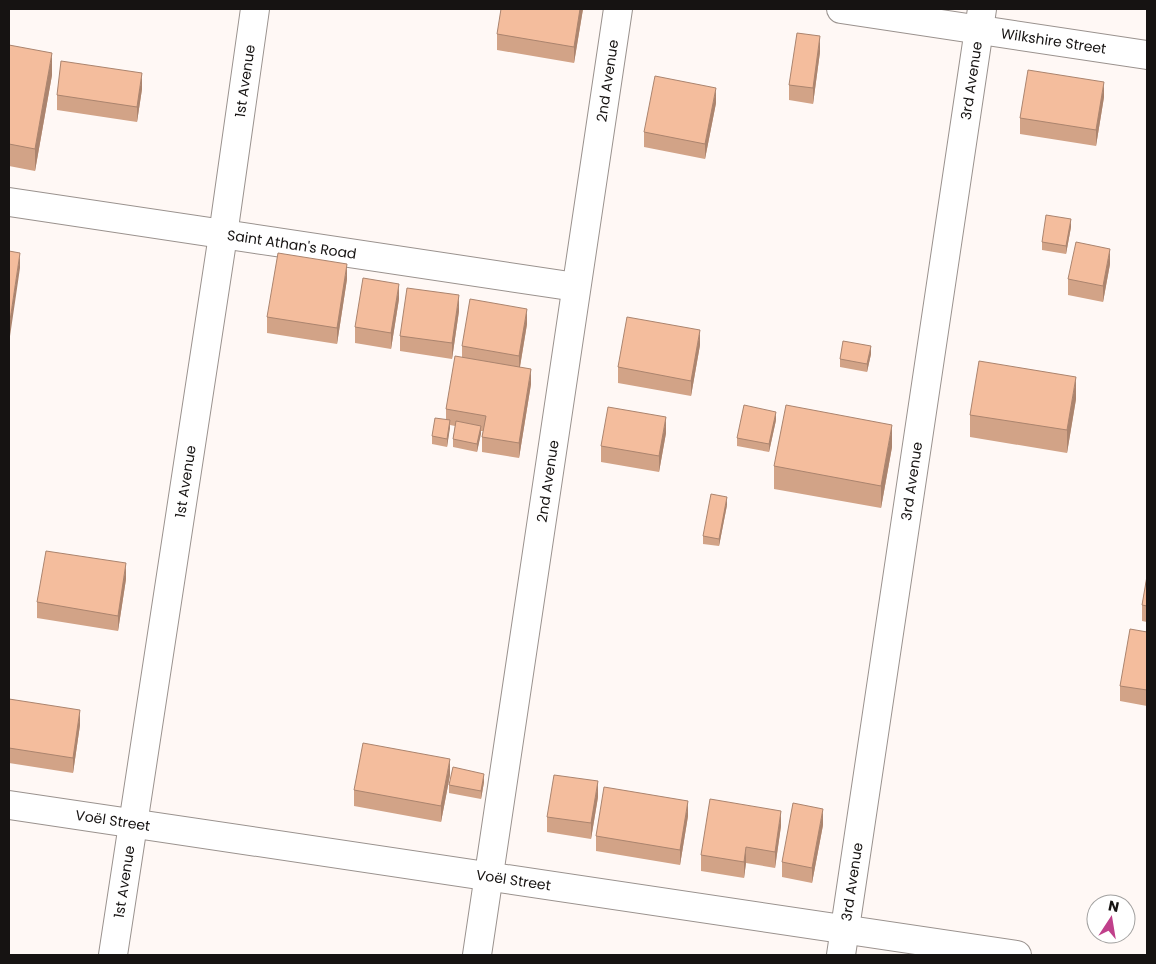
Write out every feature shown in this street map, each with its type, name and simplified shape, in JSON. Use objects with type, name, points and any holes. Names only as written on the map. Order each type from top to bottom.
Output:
[{"type":"street","name":"1st Avenue","points":[[113,955],[256,9]]},
{"type":"street","name":"2nd Avenue","points":[[477,955],[618,9]]},
{"type":"street","name":"Wilkshire Street","points":[[841,9],[980,19],[1147,55]]},
{"type":"street","name":"3rd Avenue","points":[[843,942],[980,19]]},
{"type":"street","name":"Saint Athan's Road","points":[[9,202],[576,287]]},
{"type":"street","name":"Voël Street","points":[[9,805],[488,876],[843,942],[1017,955]]},
{"type":"building","points":[[501,9],[580,9],[574,47],[497,34]]},
{"type":"building","points":[[797,33],[820,36],[813,88],[789,85]]},
{"type":"building","points":[[9,45],[52,53],[35,149],[9,144]]},
{"type":"building","points":[[61,61],[142,73],[137,107],[57,95]]},
{"type":"building","points":[[1028,70],[1104,82],[1096,130],[1020,118]]},
{"type":"building","points":[[655,76],[716,88],[705,144],[644,132]]},
{"type":"building","points":[[1046,215],[1071,219],[1066,246],[1042,242]]},
{"type":"building","points":[[1076,242],[1110,249],[1103,286],[1068,279]]},
{"type":"building","points":[[9,251],[20,253],[9,327]]},
{"type":"building","points":[[278,253],[347,264],[337,328],[267,317]]},
{"type":"building","points":[[363,278],[399,284],[391,333],[355,327]]},
{"type":"building","points":[[407,288],[459,295],[452,343],[400,336]]},
{"type":"building","points":[[470,299],[527,309],[519,356],[462,346]]},
{"type":"building","points":[[627,317],[700,330],[691,381],[618,367]]},
{"type":"building","points":[[843,341],[871,346],[867,364],[840,359]]},
{"type":"building","points":[[455,356],[531,369],[519,443],[482,437],[486,416],[446,409]]},
{"type":"building","points":[[979,361],[1076,377],[1067,430],[970,415]]},
{"type":"building","points":[[744,405],[776,412],[769,444],[737,438]]},
{"type":"building","points":[[786,405],[892,425],[881,486],[774,466]]},
{"type":"building","points":[[608,407],[666,417],[659,456],[601,446]]},
{"type":"building","points":[[435,418],[450,420],[447,439],[432,436]]},
{"type":"building","points":[[456,421],[481,426],[477,444],[453,439]]},
{"type":"building","points":[[711,494],[727,497],[719,539],[703,536]]},
{"type":"building","points":[[46,551],[126,563],[118,616],[37,602]]},
{"type":"building","points":[[1147,576],[1147,606],[1142,605]]},
{"type":"building","points":[[1130,629],[1147,632],[1147,690],[1120,686]]},
{"type":"building","points":[[9,699],[80,710],[73,758],[9,748]]},
{"type":"building","points":[[363,743],[450,759],[441,806],[354,790]]},
{"type":"building","points":[[453,767],[484,774],[481,791],[449,785]]},
{"type":"building","points":[[554,775],[598,781],[591,823],[547,817]]},
{"type":"building","points":[[604,787],[688,801],[680,850],[596,836]]},
{"type":"building","points":[[710,799],[781,811],[775,852],[746,847],[744,862],[701,855]]},
{"type":"building","points":[[793,803],[823,809],[812,868],[782,862]]}]
